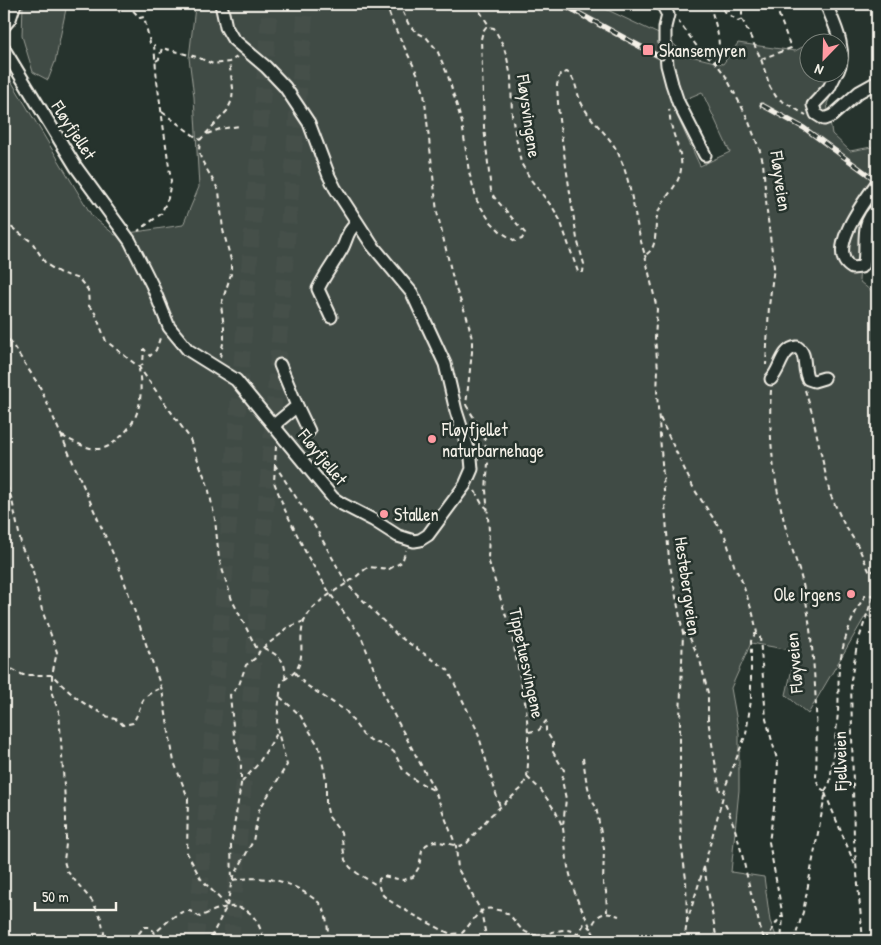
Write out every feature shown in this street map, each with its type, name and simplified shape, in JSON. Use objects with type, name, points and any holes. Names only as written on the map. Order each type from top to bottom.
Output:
[{"type":"street","points":[[4,26],[10,19],[15,4]]},
{"type":"street","points":[[221,4],[226,27],[233,39],[276,76],[298,106],[315,136],[329,176],[357,223],[384,260],[402,278],[412,293],[445,364],[472,464],[465,485],[425,538],[414,541],[407,539]]},
{"type":"street","points":[[662,4],[668,15],[665,27],[667,64],[678,102],[705,155]]},
{"type":"street","points":[[826,4],[837,32]]},
{"type":"street","name":"Fløyfjellet","points":[[4,49],[76,166],[130,241],[152,285],[165,319],[178,341],[198,358],[236,380],[333,498],[398,536],[407,539]]},
{"type":"street","points":[[832,82],[813,105],[816,114],[824,119],[832,116],[859,92],[877,82]]},
{"type":"street","points":[[876,185],[846,233],[843,253],[845,260],[852,268],[861,266],[864,263],[866,225],[868,218],[877,209]]},
{"type":"street","points":[[331,316],[318,289],[324,276],[344,246],[349,231],[357,223]]},
{"type":"street","points":[[771,379],[777,372],[787,351],[790,348],[797,347],[804,356],[805,372],[808,379],[814,381],[824,378]]},
{"type":"street","points":[[280,365],[309,431]]},
{"type":"street","points":[[276,427],[297,406]]},
{"type":"path","points":[[112,4],[120,12]]},
{"type":"path","points":[[127,4],[140,18],[144,17],[150,43],[154,45],[171,181],[168,198],[161,214],[138,230],[130,241]]},
{"type":"path","points":[[386,4],[393,24],[418,75],[424,93],[437,212],[455,287],[472,339],[462,429]]},
{"type":"path","points":[[400,4],[409,25],[432,43],[442,61],[462,123],[469,172],[477,201],[490,221],[501,232],[515,241],[522,239],[525,233],[494,197],[488,179],[481,52],[482,31],[486,27],[490,27],[475,4]]},
{"type":"path","points":[[557,4],[643,50]]},
{"type":"path","points":[[742,4],[742,19],[761,59],[770,87],[777,98],[807,116]]},
{"type":"path","points":[[761,59],[791,48],[775,4]]},
{"type":"path","points":[[715,62],[718,54],[718,41],[710,5],[716,5],[735,21],[742,19]]},
{"type":"path","name":"Fløyveien","points":[[668,15],[678,20],[698,48],[715,62],[725,75],[756,139],[763,162],[774,267],[769,306],[766,363],[766,374],[771,379],[769,415],[773,466],[787,531],[805,594],[812,652],[816,779],[820,788],[824,791],[825,800],[803,912],[794,941]]},
{"type":"path","name":"Fløysvingene","points":[[490,27],[494,28],[507,58],[511,77],[512,116],[521,163],[531,180],[554,208],[578,272],[583,272],[584,264],[577,239],[558,112],[558,78],[563,72],[571,75],[581,104],[593,121],[612,141],[618,154],[628,181],[636,225],[645,255]]},
{"type":"path","points":[[156,61],[159,59],[162,48],[214,64],[229,62],[246,51]]},
{"type":"path","points":[[217,368],[224,333],[221,304],[231,274],[231,260],[224,230],[219,191],[200,159],[199,151],[200,140],[227,111],[232,100],[233,88],[229,62]]},
{"type":"path","points":[[645,255],[651,251],[654,245],[655,222],[658,212],[676,183],[681,168],[681,160],[668,108]]},
{"type":"path","points":[[162,112],[200,140]]},
{"type":"path","points":[[206,134],[220,129],[239,126]]},
{"type":"path","points":[[4,222],[32,242],[46,264],[60,273],[79,279],[88,290],[89,306],[95,313],[106,340],[139,367],[189,437],[208,486],[215,519],[219,559],[232,600],[259,652]]},
{"type":"path","name":"Hestebergveien","points":[[645,255],[657,309],[655,338],[669,560],[683,633],[680,804],[681,842],[686,879],[687,922]]},
{"type":"path","points":[[139,367],[143,364],[144,349],[150,356],[156,350],[161,337],[161,326],[165,319]]},
{"type":"path","points":[[4,332],[40,387],[122,572],[161,688],[174,762],[188,798],[187,852],[201,879],[227,906]]},
{"type":"path","points":[[62,436],[86,447],[100,450],[113,444],[120,438],[127,431],[138,412],[142,391],[139,367]]},
{"type":"path","points":[[808,379],[804,384],[804,388],[812,413],[830,494],[870,573],[877,568]]},
{"type":"path","name":"Tippetuesvingene","points":[[466,405],[484,434],[488,463],[486,490],[489,530],[488,558],[511,632],[526,706],[528,732],[527,777]]},
{"type":"path","points":[[659,416],[694,489],[725,536],[753,614],[757,634],[760,637],[766,719],[778,764],[769,842],[783,917],[781,941]]},
{"type":"path","points":[[276,427],[274,482],[285,510],[308,557],[331,594],[361,636],[386,700],[435,791],[456,846],[458,869],[482,911],[486,941]]},
{"type":"path","points":[[275,465],[314,525],[346,584],[397,635],[448,670],[477,730],[500,808]]},
{"type":"path","points":[[4,478],[12,500],[22,548],[32,567],[42,610],[56,652],[52,674],[52,694],[59,712],[66,815],[64,861],[67,871],[92,901],[101,918],[104,933],[102,941]]},
{"type":"path","points":[[465,485],[474,489],[482,504],[488,509]]},
{"type":"path","points":[[232,880],[253,841],[259,810],[287,765],[277,721],[281,684],[295,673],[302,655],[304,621],[313,609],[331,594],[369,567],[389,569],[402,562],[405,556],[407,539]]},
{"type":"path","name":"Fjellveien","points":[[863,941],[856,867],[851,680],[857,645],[877,584]]},
{"type":"path","points":[[856,867],[824,791],[830,782],[838,712],[839,669],[845,643],[853,618],[860,604],[865,596],[873,595]]},
{"type":"path","points":[[209,941],[227,906],[232,880],[231,845],[241,784],[241,763],[234,736],[230,695],[239,684],[246,665],[257,657],[259,652],[285,629],[304,621]]},
{"type":"path","points":[[683,633],[688,634],[700,660],[708,693],[708,720],[720,791]]},
{"type":"path","points":[[684,941],[687,922],[726,785],[746,734],[751,700],[751,641],[755,634],[757,634]]},
{"type":"path","points":[[264,648],[283,660],[286,679]]},
{"type":"path","points":[[4,665],[23,675],[52,674],[73,697],[96,711],[118,720],[123,725],[133,723],[141,702],[147,694],[161,688]]},
{"type":"path","points":[[295,673],[306,685],[346,711],[363,735],[394,752],[403,770],[415,780],[435,791]]},
{"type":"path","points":[[280,697],[300,715],[319,746],[326,779],[326,804],[329,817],[341,834],[345,860],[354,870],[378,886],[382,893],[391,901],[451,934],[462,933],[482,911],[491,908],[509,914],[528,934],[541,935],[568,930],[574,932],[578,941]]},
{"type":"path","points":[[528,732],[539,730],[546,721],[546,731],[553,742],[553,752],[564,770],[562,780],[566,800],[563,828],[568,867],[576,897],[597,941]]},
{"type":"path","points":[[241,784],[258,764],[278,732]]},
{"type":"path","points":[[583,758],[586,779],[591,799],[596,808],[604,849],[603,884],[606,891],[607,912]]},
{"type":"path","points":[[378,886],[379,879],[383,876],[403,880],[414,877],[419,866],[422,850],[428,843],[439,841],[456,846],[467,843],[490,816],[522,788],[527,777],[540,790],[556,812],[563,828]]},
{"type":"path","points":[[726,804],[736,830],[761,934],[766,941],[777,921],[780,917],[783,917]]},
{"type":"path","points":[[704,867],[717,941]]},
{"type":"path","points":[[232,880],[253,877],[281,880],[296,886],[323,907],[329,941]]},
{"type":"path","points":[[133,941],[144,927],[150,927],[156,933],[173,918],[184,912],[193,912],[200,917],[209,911],[227,906],[242,908],[254,915],[261,929],[264,941]]},
{"type":"path","points":[[591,928],[595,919],[600,914],[607,912],[619,916]]},
{"type":"path","points":[[577,936],[584,924],[591,928]]},
{"type":"shaded area","points":[[23,4],[67,4],[55,62],[48,80],[33,72],[22,36]]},
{"type":"shaded area","points":[[192,4],[595,4],[667,38],[686,55],[723,64],[738,43],[795,51],[798,49],[798,82],[837,82],[827,104],[832,134],[850,151],[877,146],[877,183],[863,211],[859,281],[877,296],[877,621],[866,615],[808,714],[786,695],[796,651],[751,643],[731,688],[739,733],[739,790],[731,872],[764,877],[770,921],[778,941],[4,941],[4,69],[92,216],[115,235],[183,225],[199,187],[194,97],[189,58],[195,7]],"holes":[[[702,92],[730,152],[700,166],[672,105]]]},
{"type":"tunnel","points":[[196,941],[270,4]]},
{"type":"tunnel","points":[[231,941],[306,4]]},
{"type":"railway","points":[[562,4],[662,58]]},
{"type":"railway","points":[[762,105],[804,128],[877,181]]},
{"type":"place","name":"Skansemyren","points":[[648,50]]},
{"type":"place","name":"Fløyfjellet naturbarnehage","points":[[432,439]]},
{"type":"place","name":"Stallen","points":[[384,514]]},
{"type":"place","name":"Ole Irgens","points":[[851,594]]}]
